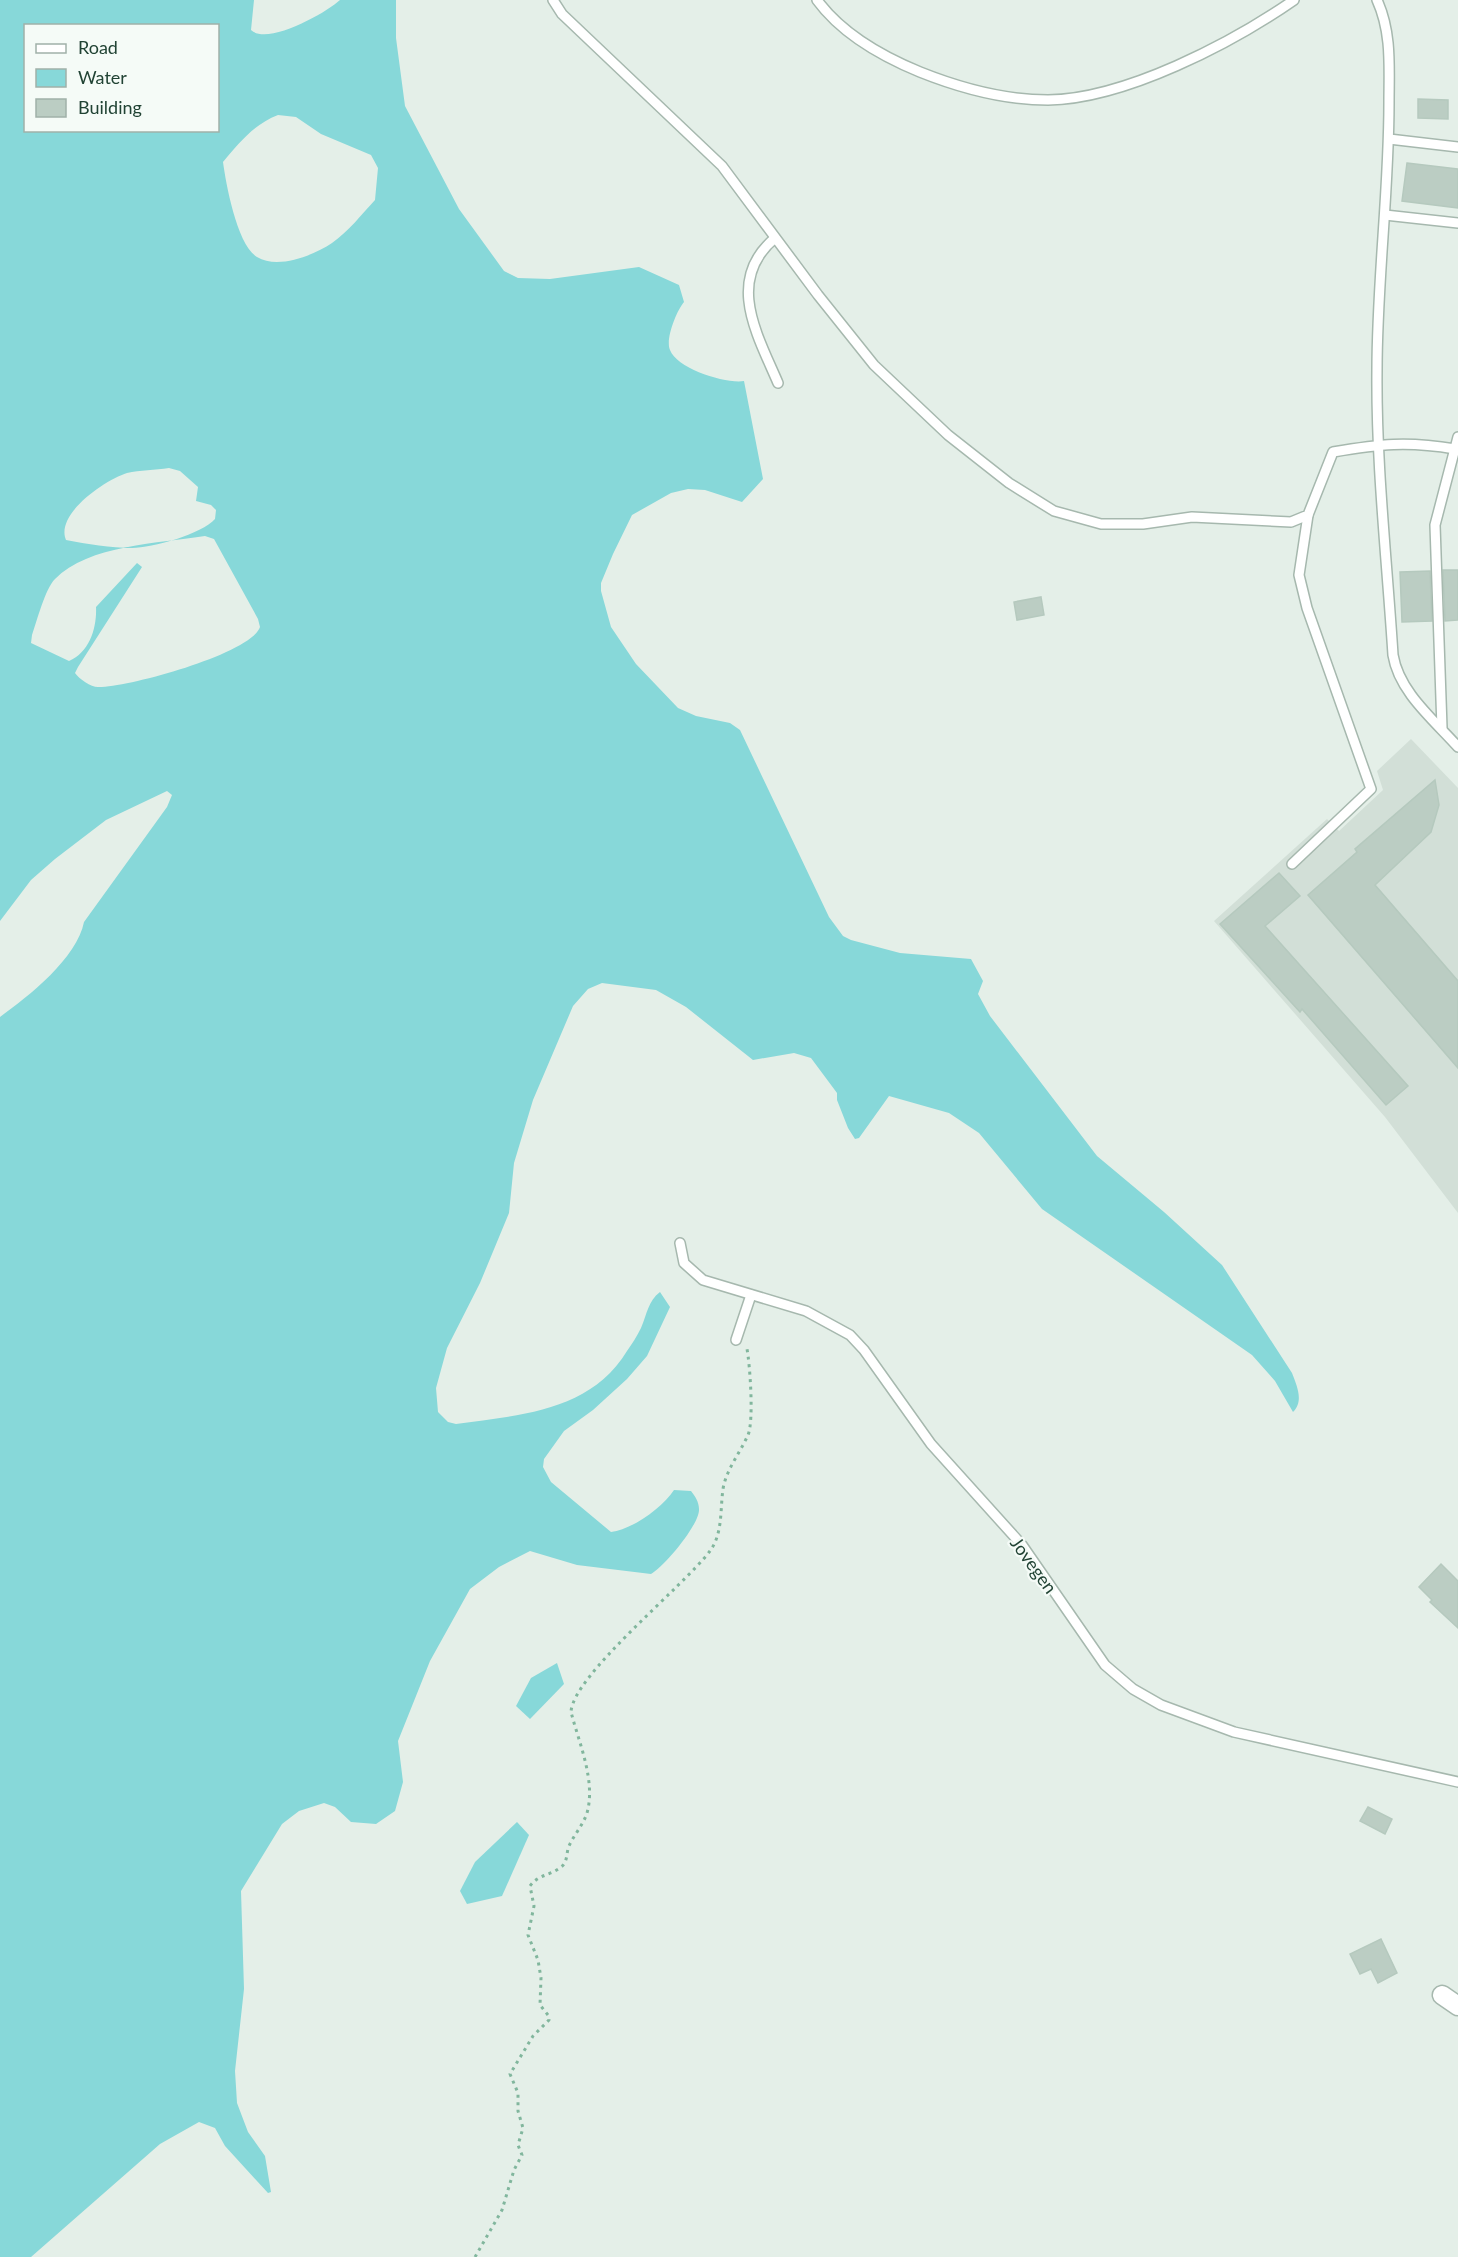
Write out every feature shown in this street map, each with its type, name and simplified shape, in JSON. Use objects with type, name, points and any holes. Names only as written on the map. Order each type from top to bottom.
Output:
[{"type":"street","points":[[1442,1995],[1458,2006]]},
{"type":"lane","points":[[553,0],[562,14],[722,166],[874,365],[948,435],[1009,483],[1054,511],[1101,524],[1143,524],[1192,517],[1291,522],[1308,515]]},
{"type":"lane","points":[[817,0],[847,30],[876,50],[913,69],[958,86],[1004,96],[1048,100],[1116,88],[1214,47],[1294,0]]},
{"type":"lane","points":[[1377,0],[1384,15],[1389,44],[1389,140],[1377,367],[1377,444],[1395,666],[1412,696],[1458,747]]},
{"type":"lane","points":[[1389,140],[1458,147]]},
{"type":"lane","points":[[1385,215],[1458,223]]},
{"type":"lane","points":[[775,238],[755,258],[748,278],[748,290],[755,328],[778,383]]},
{"type":"lane","points":[[1442,728],[1435,525],[1458,437]]},
{"type":"lane","points":[[1293,864],[1371,789],[1307,608],[1299,575],[1308,515],[1333,452],[1377,444],[1416,442],[1455,449]]},
{"type":"lane","name":"Jovegen","points":[[680,1243],[684,1263],[703,1280],[806,1311],[850,1335],[864,1350],[931,1444],[1022,1545],[1105,1665],[1133,1689],[1161,1705],[1234,1732],[1458,1782]]},
{"type":"lane","points":[[737,1337],[751,1295]]},
{"type":"path","points":[[475,2257],[502,2210],[513,2170],[522,2155],[518,2141],[523,2128],[518,2110],[516,2087],[511,2078],[512,2067],[533,2036],[549,2020],[540,2005],[541,1978],[538,1960],[528,1935],[534,1906],[530,1886],[541,1875],[561,1867],[566,1861],[568,1848],[586,1815],[590,1800],[590,1785],[571,1712],[572,1703],[598,1664],[711,1549],[723,1519],[726,1478],[750,1432],[750,1370],[747,1349],[737,1337]]},
{"type":"shaded area","points":[[1411,739],[1458,788],[1458,1213],[1385,1117],[1214,921],[1327,819],[1339,831],[1383,790],[1377,771]]},
{"type":"water","points":[[0,0],[254,0],[251,30],[259,34],[270,34],[296,26],[340,0],[396,0],[396,38],[405,106],[459,209],[504,271],[518,278],[550,279],[639,267],[679,285],[684,302],[675,318],[669,339],[670,350],[674,357],[703,374],[726,380],[744,381],[763,479],[742,502],[705,490],[688,489],[671,493],[632,515],[601,583],[611,627],[636,664],[678,708],[696,716],[730,723],[740,730],[829,917],[843,936],[900,953],[971,959],[983,981],[978,994],[990,1016],[1097,1156],[1164,1212],[1222,1265],[1292,1373],[1299,1398],[1293,1412],[1275,1381],[1252,1355],[1042,1209],[979,1133],[949,1113],[889,1096],[859,1138],[855,1139],[837,1100],[837,1093],[811,1058],[794,1053],[753,1060],[686,1007],[656,990],[602,983],[588,989],[573,1006],[533,1100],[514,1163],[509,1213],[480,1283],[447,1348],[436,1388],[438,1412],[448,1422],[456,1424],[528,1413],[573,1399],[594,1387],[612,1371],[634,1340],[650,1304],[660,1292],[670,1307],[647,1356],[627,1379],[593,1410],[564,1431],[544,1459],[543,1467],[551,1482],[611,1532],[628,1527],[646,1517],[674,1490],[691,1491],[698,1504],[698,1516],[688,1534],[672,1554],[651,1574],[577,1565],[530,1551],[499,1567],[470,1589],[430,1661],[398,1741],[403,1782],[395,1811],[376,1824],[351,1822],[335,1807],[324,1803],[299,1811],[282,1824],[241,1891],[244,1989],[235,2071],[237,2103],[248,2132],[265,2156],[271,2192],[268,2193],[225,2146],[215,2128],[199,2122],[160,2144],[31,2257],[0,2257],[0,1017],[37,987],[62,962],[80,936],[84,922],[167,807],[172,795],[167,791],[106,820],[31,880],[0,921]],"holes":[[[278,115],[296,117],[321,134],[371,155],[378,168],[375,200],[338,239],[306,256],[275,262],[257,257],[244,240],[234,213],[223,162],[247,135]],[[169,468],[180,471],[198,487],[196,501],[211,505],[216,510],[215,519],[209,525],[172,540],[205,536],[214,539],[258,619],[260,627],[252,637],[235,648],[186,668],[134,682],[113,686],[92,686],[75,673],[142,567],[137,563],[96,607],[91,638],[76,657],[69,661],[31,643],[45,597],[55,579],[86,559],[124,548],[66,540],[65,530],[68,520],[84,499],[118,477],[132,472]]]},
{"type":"water","points":[[557,1663],[564,1684],[530,1719],[516,1706],[531,1678]]},
{"type":"water","points":[[517,1822],[529,1835],[502,1896],[467,1904],[460,1891],[475,1862]]},
{"type":"building","points":[[1418,99],[1448,100],[1448,119],[1418,118]]},
{"type":"building","points":[[1407,163],[1458,169],[1458,208],[1402,201]]},
{"type":"building","points":[[1443,570],[1458,570],[1458,620],[1445,621]]},
{"type":"building","points":[[1430,571],[1432,621],[1402,622],[1400,572]]},
{"type":"building","points":[[1041,597],[1044,615],[1017,620],[1014,602]]},
{"type":"building","points":[[1435,780],[1439,805],[1431,832],[1375,885],[1458,981],[1458,1068],[1308,895],[1357,852],[1355,849]]},
{"type":"building","points":[[1279,873],[1300,896],[1265,926],[1408,1086],[1386,1105],[1302,1009],[1300,1012],[1220,924]]},
{"type":"building","points":[[1441,1564],[1458,1581],[1458,1628],[1430,1602],[1432,1600],[1419,1587]]},
{"type":"building","points":[[1368,1807],[1392,1819],[1385,1834],[1360,1821]]},
{"type":"building","points":[[1381,1939],[1397,1973],[1378,1983],[1371,1969],[1360,1974],[1350,1954]]}]
